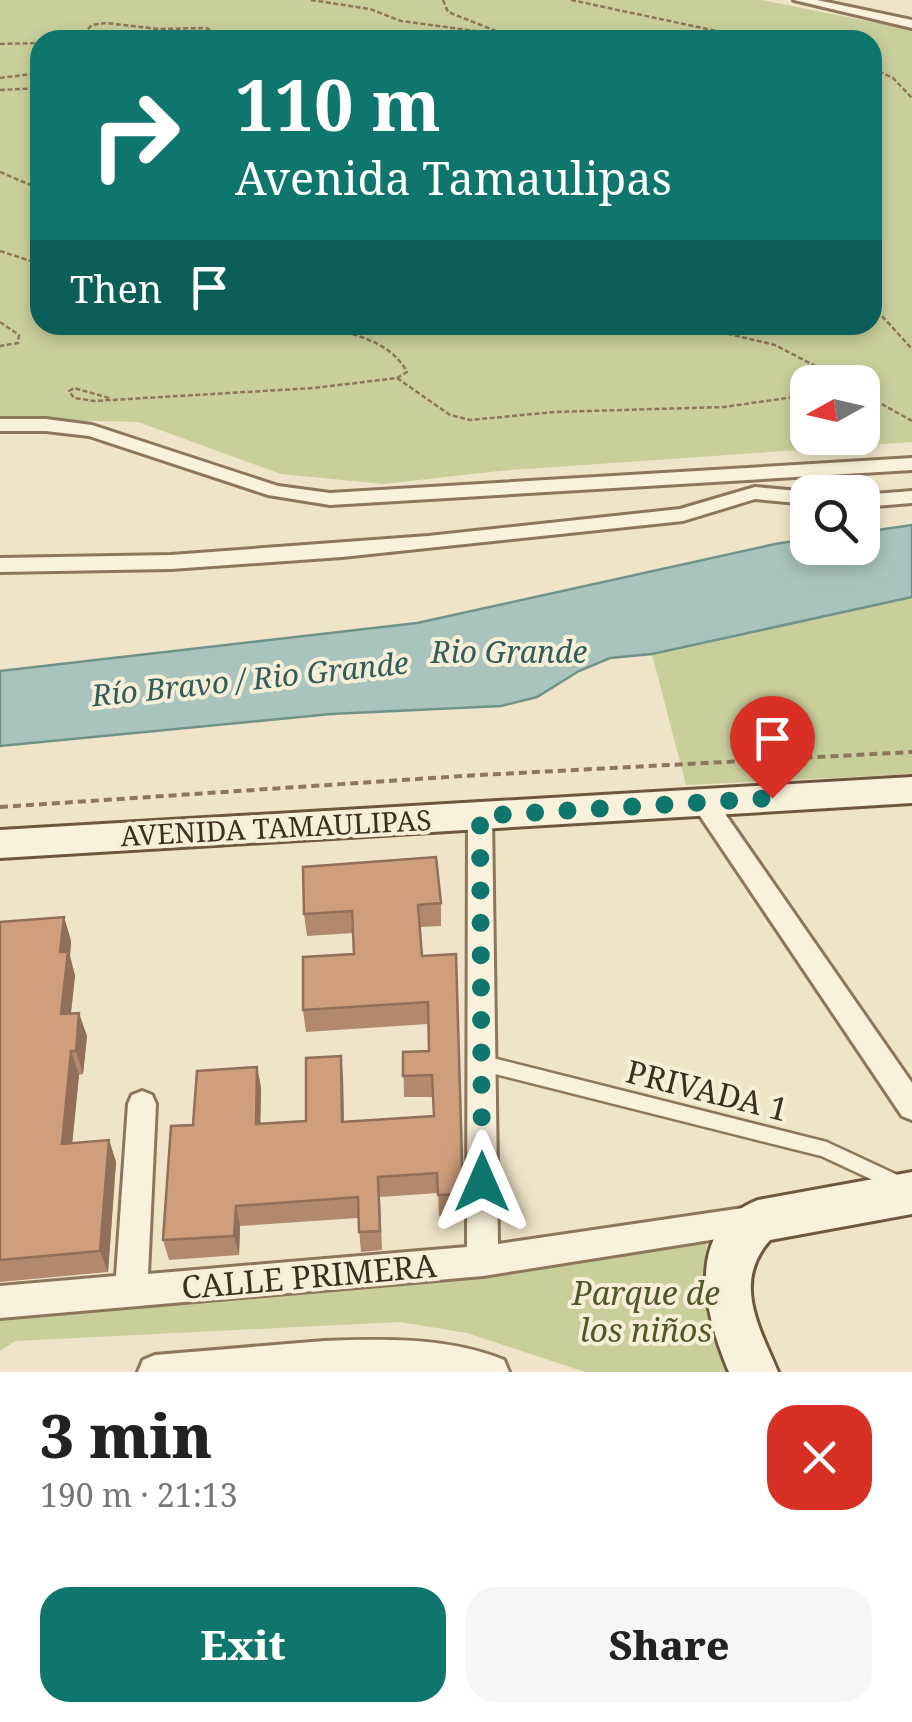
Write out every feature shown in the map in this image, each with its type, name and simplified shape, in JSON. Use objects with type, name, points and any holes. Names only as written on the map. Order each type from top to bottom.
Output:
[{"type":"street","points":[[800,0],[912,24]]},
{"type":"street","points":[[0,425],[92,431],[276,491],[330,499],[912,464]]},
{"type":"street","points":[[0,565],[64,566],[308,552],[683,516],[734,494],[758,491],[790,495]]},
{"type":"street","points":[[880,500],[912,498]]},
{"type":"street","name":"AVENIDA TAMAULIPAS","points":[[0,844],[912,790]]},
{"type":"street","points":[[702,802],[912,1108]]},
{"type":"street","points":[[480,816],[483,1261]]},
{"type":"street","points":[[131,1292],[142,1104]]},
{"type":"street","name":"CALLE PRIMERA","points":[[0,1302],[483,1261],[758,1221],[912,1191]]},
{"type":"street","points":[[754,1372],[733,1321],[725,1276],[736,1243],[758,1221]]},
{"type":"street","points":[[154,1372],[432,1358],[492,1372]]},
{"type":"lane","name":"PRIVADA 1","points":[[482,1063],[824,1149],[912,1191]]},
{"type":"path","points":[[312,0],[370,9],[400,21],[467,30]]},
{"type":"path","points":[[443,0],[448,12],[496,30]]},
{"type":"path","points":[[571,0],[712,30]]},
{"type":"path","points":[[87,30],[106,23],[210,30]]},
{"type":"path","points":[[0,44],[30,43]]},
{"type":"path","points":[[882,73],[893,78],[912,98]]},
{"type":"path","points":[[0,78],[30,75]]},
{"type":"path","points":[[0,90],[30,88]]},
{"type":"path","points":[[0,172],[30,185]]},
{"type":"path","points":[[0,250],[30,260]]},
{"type":"path","points":[[882,316],[912,348]]},
{"type":"path","points":[[0,322],[19,335],[18,343],[0,346]]},
{"type":"path","points":[[109,398],[74,388],[69,391],[74,398],[109,398],[314,388],[398,378],[407,372],[390,351],[353,335]]},
{"type":"path","points":[[734,335],[776,345],[814,365]]},
{"type":"path","points":[[398,378],[415,386],[450,417],[470,420],[607,409],[743,408],[790,399]]},
{"type":"path","points":[[880,403],[912,421]]},
{"type":"path","points":[[0,807],[462,776],[912,752]]},
{"type":"green space","points":[[0,0],[762,0],[912,30],[912,442],[880,444],[880,365],[790,365],[790,451],[499,471],[383,484],[281,474],[138,422],[0,419]]},
{"type":"green space","points":[[912,597],[912,774],[686,785],[652,654]]},
{"type":"green space","name":"Parque de los niños","points":[[707,1243],[706,1309],[727,1372],[585,1372],[467,1333],[400,1322],[15,1341],[0,1351],[0,1316],[462,1279]]},
{"type":"water","name":"Rio Grande","points":[[912,525],[912,597],[652,654],[610,658],[579,671],[537,697],[501,706],[331,714],[0,746],[0,671],[417,623],[790,542],[790,565],[880,565],[880,530]]},
{"type":"building","points":[[436,857],[441,903],[418,905],[422,956],[456,954],[463,1194],[438,1195],[437,1173],[378,1177],[380,1231],[359,1232],[358,1197],[236,1206],[234,1236],[163,1240],[171,1126],[193,1125],[197,1071],[257,1067],[256,1124],[306,1121],[306,1058],[341,1056],[342,1122],[434,1116],[432,1075],[403,1076],[403,1052],[429,1051],[428,1002],[303,1010],[303,957],[354,954],[352,911],[304,914],[303,867]]},
{"type":"building","points":[[64,917],[60,952],[68,952],[61,1014],[79,1013],[76,1051],[71,1051],[62,1144],[109,1140],[100,1251],[0,1260],[0,922]]},
{"type":"route","points":[[482,1182],[480,816],[772,798]]},
{"type":"water label","name":"Río Bravo / Rio Grande","points":[[250,680]]}]
